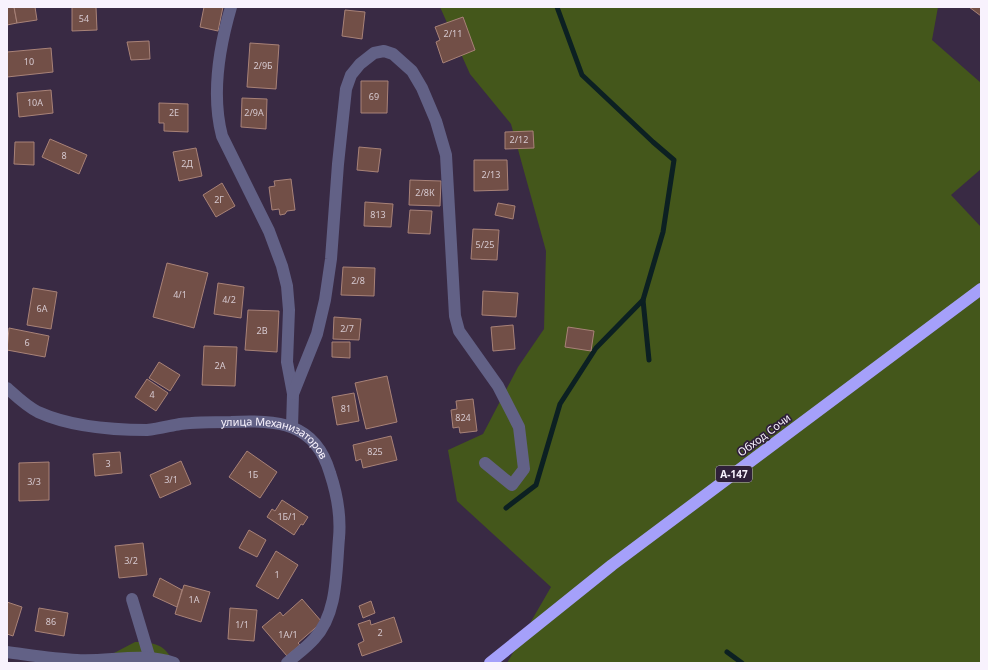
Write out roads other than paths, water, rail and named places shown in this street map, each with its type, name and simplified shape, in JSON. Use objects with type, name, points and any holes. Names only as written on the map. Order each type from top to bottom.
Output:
[{"type":"highway","name":"Обход Сочи","points":[[490,663],[612,565],[981,289]]},
{"type":"street","points":[[231,7],[220,47],[218,120],[222,136],[269,231],[288,286],[289,310],[287,362],[293,394],[292,427]]},
{"type":"street","points":[[293,394],[317,334],[325,300],[331,259],[338,164],[346,89],[352,75],[360,64],[374,53],[384,51],[393,54],[412,71],[422,88],[436,121],[446,155],[455,316],[459,330],[498,386],[519,427],[524,469],[512,485],[485,462]]},
{"type":"street","name":"улица Механизаторов","points":[[7,388],[18,398],[37,411],[63,421],[115,429],[149,430],[181,424],[265,420],[292,427],[312,439],[326,460],[336,494],[340,529],[335,581],[326,623],[315,639],[287,663]]},
{"type":"street","points":[[132,600],[150,659]]},
{"type":"street","points":[[7,652],[78,660],[127,658],[165,660],[174,663]]},
{"type":"waterway","points":[[557,7],[582,75],[674,160],[663,232],[643,300],[649,360]]},
{"type":"waterway","points":[[506,508],[536,485],[560,404],[596,348],[643,300]]},
{"type":"waterway","points":[[727,652],[742,663]]}]
